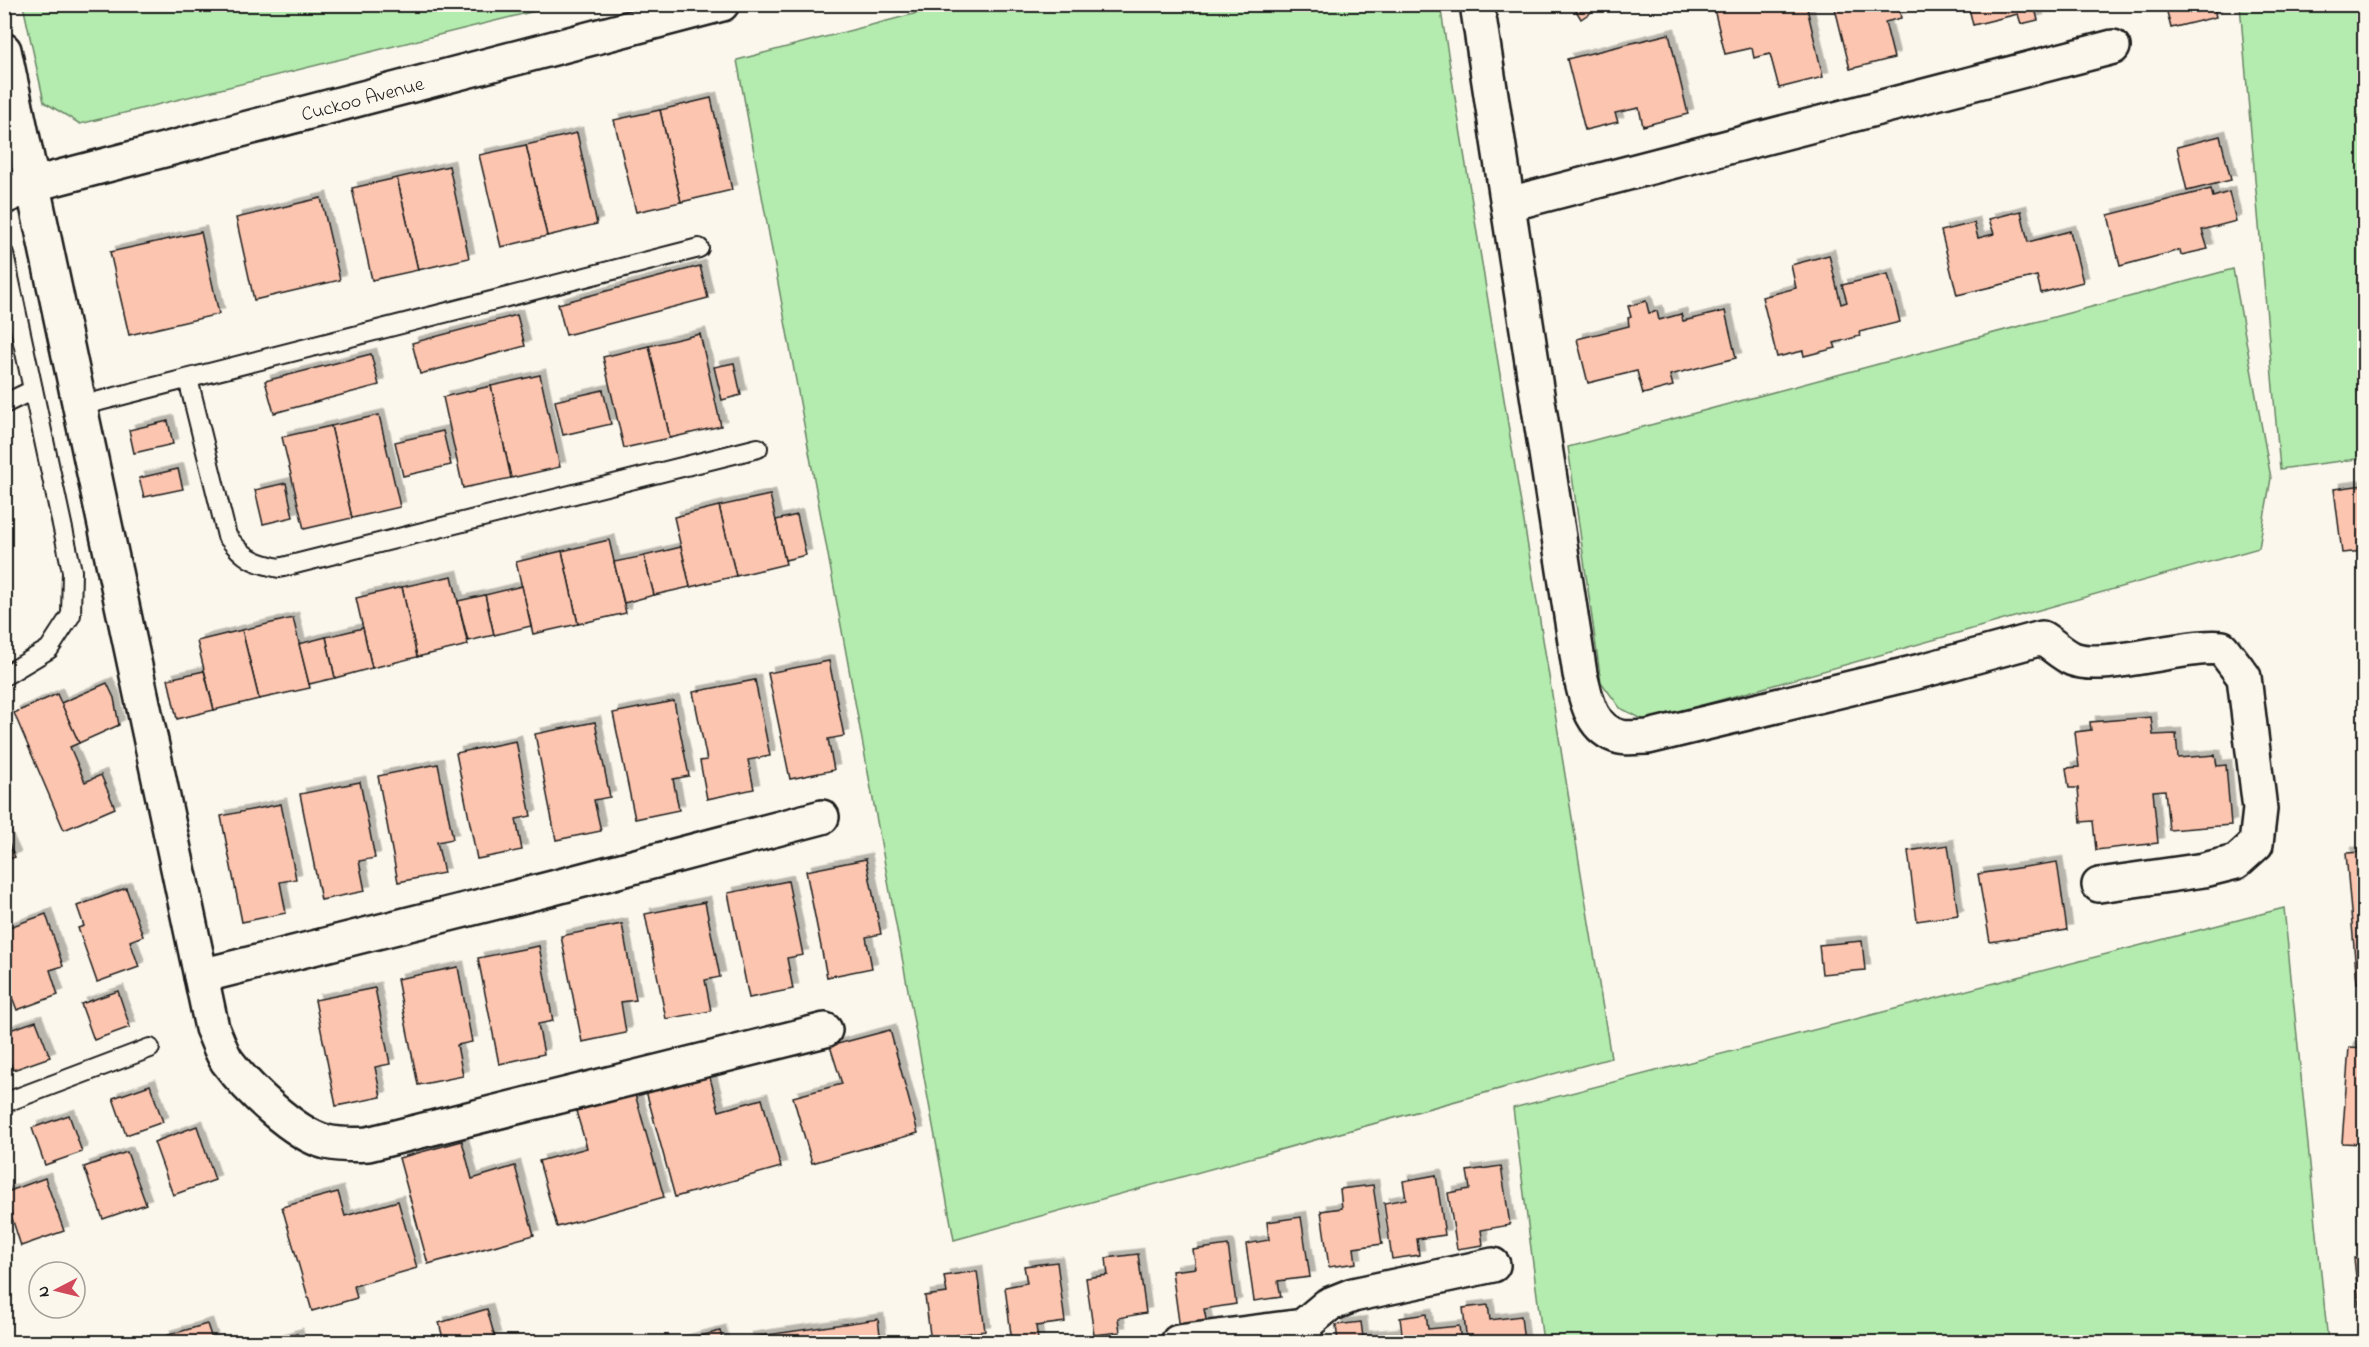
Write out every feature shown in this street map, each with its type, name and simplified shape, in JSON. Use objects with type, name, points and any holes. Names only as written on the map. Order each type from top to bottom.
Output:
[{"type":"street","name":"Cuckoo Avenue","points":[[4,197],[34,184],[722,4]]},
{"type":"street","points":[[1476,4],[1509,204],[1580,674],[1587,704],[1598,726],[1621,738],[1648,737],[1925,670],[2042,638],[2074,659],[2102,662],[2203,646],[2222,648],[2244,676],[2260,809],[2256,844],[2236,862],[2204,870],[2099,885]]},
{"type":"street","points":[[1509,204],[2113,47]]},
{"type":"street","points":[[4,50],[212,1028],[226,1060],[274,1110],[297,1128],[324,1142],[344,1145],[368,1144],[825,1030]]},
{"type":"street","points":[[201,976],[549,889],[822,817]]},
{"type":"street","points":[[1178,1342],[1304,1334],[1328,1305],[1353,1294],[1493,1265]]},
{"type":"lane","points":[[80,406],[699,248]]},
{"type":"lane","points":[[4,254],[72,571],[71,615],[50,649],[4,676]]},
{"type":"lane","points":[[188,379],[227,536],[241,554],[261,564],[279,568],[758,448]]},
{"type":"lane","points":[[4,404],[33,390]]},
{"type":"lane","points":[[4,1103],[150,1048]]},
{"type":"green space","points":[[23,4],[559,5],[80,124],[44,102]]},
{"type":"green space","points":[[952,4],[1440,5],[1611,1058],[954,1240],[737,60]]},
{"type":"green space","points":[[2240,5],[2364,5],[2364,458],[2280,469]]},
{"type":"green space","points":[[2233,269],[2271,478],[2259,548],[1646,721],[1620,708],[1601,682],[1568,447]]},
{"type":"green space","points":[[2284,908],[2328,1342],[1543,1342],[1513,1108]]},
{"type":"building","points":[[1572,4],[1603,4],[1581,19]]},
{"type":"building","points":[[1806,4],[1823,77],[1779,88],[1770,54],[1754,58],[1752,48],[1725,54],[1713,5]]},
{"type":"building","points":[[1834,4],[1917,4],[1899,9],[1901,18],[1885,22],[1894,58],[1850,69]]},
{"type":"building","points":[[1968,4],[2055,4],[2035,9],[2038,20],[2021,24],[2018,14],[1973,25]]},
{"type":"building","points":[[2165,4],[2213,4],[2216,17],[2171,28]]},
{"type":"building","points":[[1669,34],[1688,114],[1643,126],[1639,108],[1615,113],[1618,122],[1585,130],[1567,59]]},
{"type":"building","points":[[711,98],[732,190],[681,202],[660,110]]},
{"type":"building","points":[[660,110],[681,202],[636,212],[614,120]]},
{"type":"building","points":[[577,133],[597,224],[547,236],[526,145]]},
{"type":"building","points":[[2220,136],[2231,180],[2187,191],[2177,147]]},
{"type":"building","points":[[526,145],[547,236],[501,247],[479,155]]},
{"type":"building","points":[[449,166],[469,258],[418,270],[397,178]]},
{"type":"building","points":[[397,178],[418,270],[372,280],[352,188]]},
{"type":"building","points":[[2211,189],[2213,197],[2229,192],[2236,221],[2202,230],[2208,249],[2181,255],[2180,250],[2120,266],[2108,215]]},
{"type":"building","points":[[321,198],[340,280],[254,300],[236,218]]},
{"type":"building","points":[[2021,211],[2028,242],[2070,231],[2083,282],[2041,293],[2037,276],[1957,295],[1941,231],[1974,223],[1978,238],[1994,234],[1989,219]]},
{"type":"building","points":[[201,232],[219,314],[129,335],[110,252]]},
{"type":"building","points":[[1829,255],[1841,304],[1847,302],[1842,285],[1888,274],[1900,322],[1859,332],[1860,336],[1834,343],[1836,348],[1804,356],[1803,351],[1777,357],[1762,297],[1796,288],[1791,265]]},
{"type":"building","points":[[700,266],[708,298],[566,335],[558,304]]},
{"type":"building","points":[[1646,301],[1649,313],[1657,311],[1659,320],[1681,314],[1683,321],[1725,311],[1736,358],[1670,375],[1673,386],[1643,394],[1637,371],[1588,383],[1577,339],[1629,326],[1628,318],[1631,317],[1628,306]]},
{"type":"building","points":[[517,315],[525,346],[420,374],[412,343]]},
{"type":"building","points":[[700,334],[721,426],[670,438],[649,346]]},
{"type":"building","points":[[649,346],[670,438],[624,448],[603,357]]},
{"type":"building","points":[[371,354],[379,385],[274,413],[265,381]]},
{"type":"building","points":[[734,363],[741,395],[722,400],[714,367]]},
{"type":"building","points":[[540,375],[560,467],[511,478],[491,386]]},
{"type":"building","points":[[491,386],[511,478],[463,488],[443,397]]},
{"type":"building","points":[[603,390],[611,424],[563,435],[555,401]]},
{"type":"building","points":[[379,415],[400,507],[352,518],[331,426]]},
{"type":"building","points":[[168,421],[173,444],[134,453],[129,430]]},
{"type":"building","points":[[331,426],[352,518],[304,529],[282,437]]},
{"type":"building","points":[[443,431],[451,465],[403,476],[395,442]]},
{"type":"building","points":[[178,469],[183,489],[144,497],[139,478]]},
{"type":"building","points":[[286,483],[293,517],[263,524],[255,490]]},
{"type":"building","points":[[2364,485],[2364,551],[2342,553],[2334,489]]},
{"type":"building","points":[[770,495],[786,564],[736,576],[719,506]]},
{"type":"building","points":[[719,506],[736,576],[690,587],[674,517]]},
{"type":"building","points":[[797,515],[806,555],[785,560],[776,520]]},
{"type":"building","points":[[609,540],[626,613],[578,624],[562,551]]},
{"type":"building","points":[[681,547],[690,587],[654,595],[644,556]]},
{"type":"building","points":[[562,551],[578,624],[533,634],[516,562]]},
{"type":"building","points":[[644,556],[654,595],[624,603],[614,562]]},
{"type":"building","points":[[452,576],[468,645],[417,657],[402,587]]},
{"type":"building","points":[[522,586],[531,626],[494,635],[485,595]]},
{"type":"building","points":[[402,587],[417,657],[372,668],[356,598]]},
{"type":"building","points":[[485,595],[494,635],[468,641],[458,601]]},
{"type":"building","points":[[293,618],[310,688],[259,699],[242,630]]},
{"type":"building","points":[[363,628],[372,668],[335,678],[326,637]]},
{"type":"building","points":[[242,630],[259,699],[214,710],[197,641]]},
{"type":"building","points":[[326,637],[335,678],[309,684],[299,644]]},
{"type":"building","points":[[829,661],[844,736],[828,739],[834,770],[790,779],[768,673]]},
{"type":"building","points":[[204,671],[214,710],[177,719],[168,679]]},
{"type":"building","points":[[755,680],[770,756],[748,760],[754,789],[707,799],[700,761],[707,760],[693,692]]},
{"type":"building","points":[[107,683],[114,698],[119,725],[79,743],[61,703]]},
{"type":"building","points":[[57,694],[79,743],[70,747],[85,782],[101,775],[115,808],[64,830],[14,713]]},
{"type":"building","points":[[674,701],[689,776],[673,779],[679,810],[635,819],[613,713]]},
{"type":"building","points":[[2151,717],[2153,735],[2176,734],[2178,758],[2215,755],[2217,766],[2226,765],[2231,825],[2169,830],[2165,790],[2153,791],[2158,843],[2096,850],[2093,821],[2081,822],[2078,788],[2069,788],[2066,768],[2079,767],[2075,732],[2091,730],[2090,722]]},
{"type":"building","points":[[595,722],[610,797],[594,800],[601,831],[556,840],[535,734]]},
{"type":"building","points":[[516,741],[531,816],[516,819],[522,850],[477,859],[456,753]]},
{"type":"building","points":[[438,764],[453,839],[437,842],[444,873],[398,882],[378,776]]},
{"type":"building","points":[[360,782],[375,858],[359,861],[365,891],[321,900],[300,794]]},
{"type":"building","points":[[281,804],[296,879],[280,882],[286,913],[242,922],[221,816]]},
{"type":"building","points":[[4,833],[15,857],[4,861]]},
{"type":"building","points":[[1948,845],[1958,915],[1917,921],[1908,851]]},
{"type":"building","points":[[2364,852],[2364,983],[2357,983],[2346,853]]},
{"type":"building","points":[[866,859],[881,934],[866,937],[872,968],[827,977],[806,871]]},
{"type":"building","points":[[2057,862],[2067,930],[1990,942],[1978,874]]},
{"type":"building","points":[[788,881],[803,955],[787,958],[793,989],[749,998],[728,893]]},
{"type":"building","points":[[126,888],[143,936],[130,941],[139,967],[97,982],[78,928],[84,926],[77,906]]},
{"type":"building","points":[[705,902],[720,977],[705,980],[711,1011],[666,1019],[645,914]]},
{"type":"building","points":[[46,914],[63,966],[50,970],[58,995],[17,1010],[4,976],[4,929]]},
{"type":"building","points":[[622,924],[636,1000],[621,1002],[626,1033],[582,1042],[561,936]]},
{"type":"building","points":[[1862,941],[1865,970],[1822,974],[1819,945]]},
{"type":"building","points":[[539,946],[553,1021],[538,1024],[544,1054],[499,1064],[478,958]]},
{"type":"building","points":[[458,967],[472,1042],[457,1045],[463,1076],[418,1085],[397,979]]},
{"type":"building","points":[[375,988],[390,1064],[375,1067],[381,1097],[336,1106],[315,1000]]},
{"type":"building","points":[[118,991],[130,1027],[94,1040],[81,1004]]},
{"type":"building","points":[[36,1021],[50,1057],[13,1070],[4,1046],[4,1032]]},
{"type":"building","points":[[890,1030],[918,1133],[812,1163],[793,1097],[842,1084],[830,1046]]},
{"type":"building","points":[[2349,1047],[2364,1048],[2364,1144],[2342,1143]]},
{"type":"building","points":[[709,1074],[719,1111],[762,1099],[781,1167],[675,1197],[646,1091]]},
{"type":"building","points":[[150,1085],[163,1122],[126,1135],[113,1098]]},
{"type":"building","points":[[635,1094],[664,1197],[557,1227],[539,1161],[587,1148],[576,1111]]},
{"type":"building","points":[[69,1115],[82,1152],[45,1165],[32,1128]]},
{"type":"building","points":[[197,1126],[215,1180],[173,1195],[154,1142]]},
{"type":"building","points":[[462,1141],[472,1179],[515,1166],[534,1235],[428,1264],[399,1158]]},
{"type":"building","points":[[127,1152],[146,1204],[103,1219],[84,1167]]},
{"type":"building","points":[[1501,1166],[1510,1225],[1481,1230],[1483,1245],[1457,1249],[1448,1193],[1470,1189],[1467,1171]]},
{"type":"building","points":[[1436,1175],[1445,1235],[1417,1239],[1419,1255],[1392,1259],[1384,1203],[1406,1199],[1403,1181]]},
{"type":"building","points":[[45,1178],[64,1231],[21,1246],[4,1193]]},
{"type":"building","points":[[1373,1185],[1382,1244],[1354,1248],[1356,1263],[1329,1267],[1321,1211],[1342,1208],[1340,1189]]},
{"type":"building","points":[[338,1192],[345,1216],[398,1201],[417,1268],[354,1286],[357,1298],[312,1311],[282,1207]]},
{"type":"building","points":[[1301,1217],[1310,1277],[1278,1281],[1281,1297],[1254,1301],[1246,1244],[1269,1240],[1267,1222]]},
{"type":"building","points":[[1228,1245],[1236,1304],[1204,1309],[1207,1324],[1180,1329],[1172,1271],[1196,1268],[1193,1250]]},
{"type":"building","points":[[1138,1254],[1146,1313],[1118,1318],[1120,1332],[1094,1335],[1086,1278],[1108,1275],[1106,1258]]},
{"type":"building","points":[[2364,1257],[2364,1342],[2363,1342],[2354,1258]]},
{"type":"building","points":[[1057,1262],[1065,1322],[1036,1326],[1038,1340],[1012,1342],[1005,1287],[1027,1283],[1024,1266]]},
{"type":"building","points":[[977,1271],[985,1331],[957,1335],[958,1342],[931,1342],[925,1296],[947,1293],[944,1276]]},
{"type":"building","points":[[1488,1305],[1490,1320],[1521,1316],[1524,1342],[1467,1342],[1463,1308]]},
{"type":"building","points":[[487,1309],[495,1338],[478,1342],[444,1342],[439,1323]]},
{"type":"building","points":[[1426,1314],[1428,1329],[1459,1326],[1461,1342],[1403,1342],[1400,1318]]},
{"type":"building","points":[[878,1319],[881,1342],[748,1342],[747,1338]]},
{"type":"building","points":[[1361,1322],[1363,1337],[1394,1334],[1395,1342],[1338,1342],[1336,1325]]},
{"type":"building","points":[[207,1324],[213,1342],[167,1342],[165,1336]]},
{"type":"building","points":[[720,1331],[723,1342],[677,1342]]},
{"type":"building","points":[[297,1334],[299,1342],[274,1342],[274,1341]]}]
